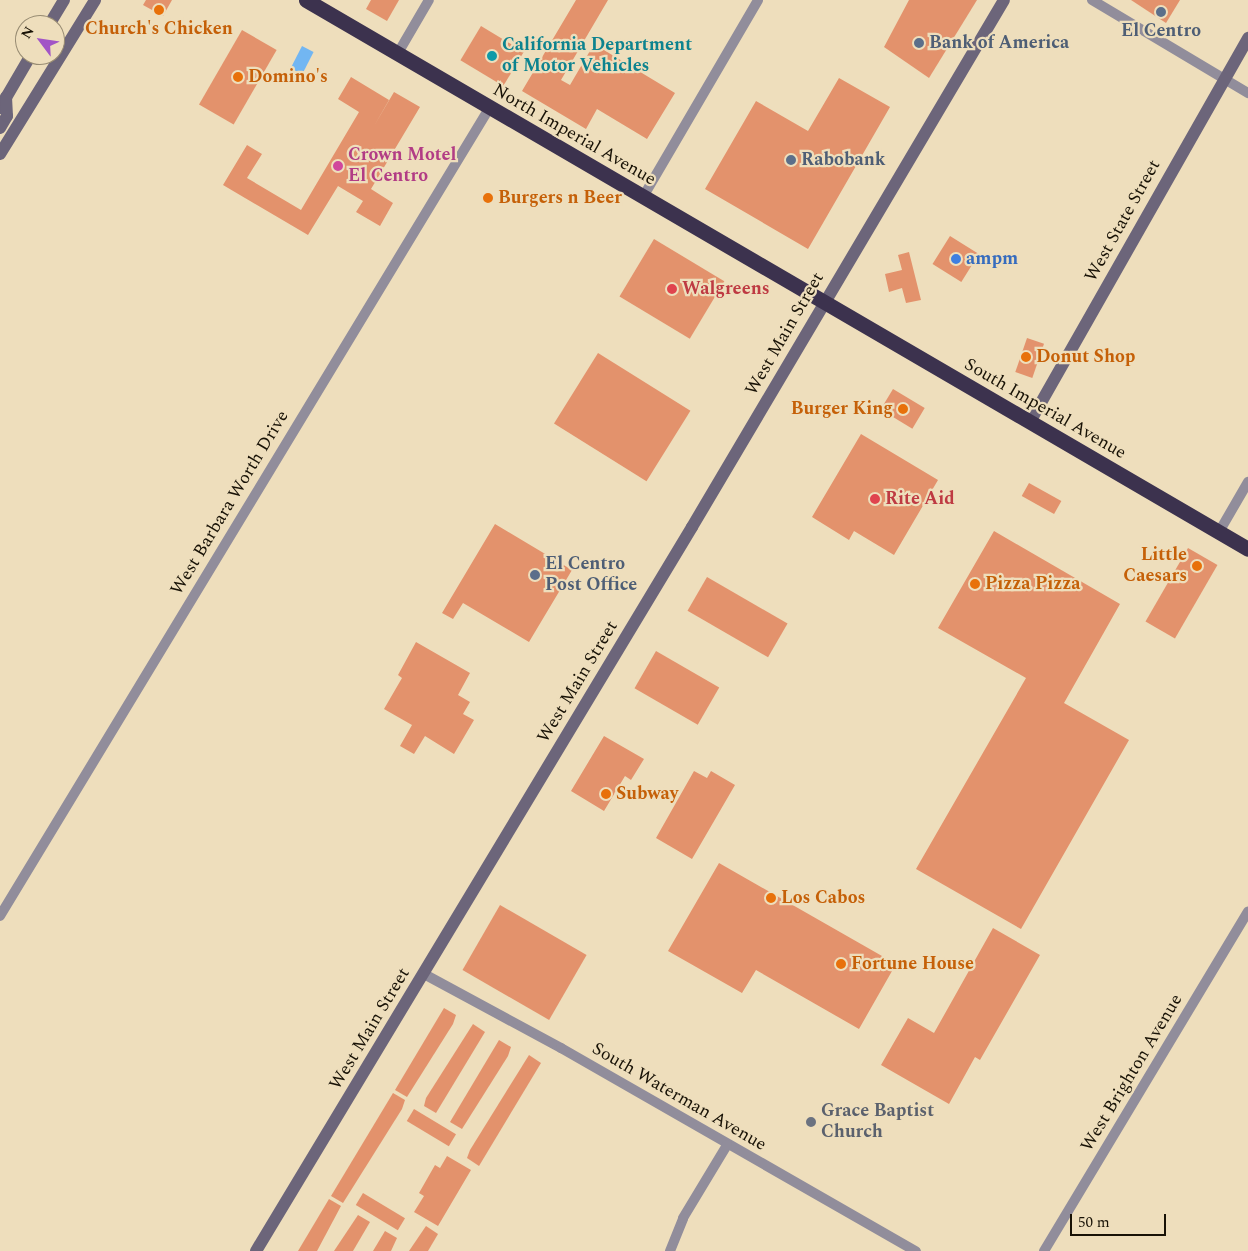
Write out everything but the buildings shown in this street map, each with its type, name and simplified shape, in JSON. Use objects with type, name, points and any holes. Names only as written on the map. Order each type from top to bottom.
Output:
[{"type":"highway","name":"North Imperial Avenue","points":[[306,0],[824,302]]},
{"type":"highway","name":"South Imperial Avenue","points":[[824,302],[1248,549]]},
{"type":"street","points":[[54,15],[64,0]]},
{"type":"street","points":[[0,154],[95,0]]},
{"type":"street","points":[[398,53],[429,0]]},
{"type":"street","points":[[644,197],[758,0]]},
{"type":"street","name":"West Main Street","points":[[256,1251],[424,974],[1004,0]]},
{"type":"street","points":[[1092,0],[1248,93]]},
{"type":"street","name":"West State Street","points":[[1030,422],[1248,38]]},
{"type":"street","points":[[0,128],[7,116],[3,102],[25,65]]},
{"type":"street","name":"West Barbara Worth Drive","points":[[0,916],[490,107]]},
{"type":"street","points":[[1219,532],[1248,482]]},
{"type":"street","name":"West Brighton Avenue","points":[[1044,1251],[1248,912]]},
{"type":"street","name":"South Waterman Avenue","points":[[424,974],[561,1048],[727,1145],[916,1251]]},
{"type":"street","points":[[670,1251],[684,1218],[727,1145]]},
{"type":"water","points":[[302,46],[314,52],[302,74],[291,68]]},
{"type":"place","name":"Church's Chicken","points":[[159,10]]},
{"type":"place","name":"El Centro","points":[[1161,12]]},
{"type":"place","name":"Bank of America","points":[[919,43]]},
{"type":"place","name":"California Department of Motor Vehicles","points":[[492,56]]},
{"type":"place","name":"Domino's","points":[[238,77]]},
{"type":"place","name":"Rabobank","points":[[791,160]]},
{"type":"place","name":"Crown Motel El Centro","points":[[338,166]]},
{"type":"place","name":"Burgers n Beer","points":[[488,198]]},
{"type":"place","name":"ampm","points":[[956,259]]},
{"type":"place","name":"Walgreens","points":[[672,289]]},
{"type":"place","name":"Donut Shop","points":[[1026,357]]},
{"type":"place","name":"Burger King","points":[[903,409]]},
{"type":"place","name":"Rite Aid","points":[[875,499]]},
{"type":"place","name":"Little Caesars","points":[[1197,566]]},
{"type":"place","name":"El Centro Post Office","points":[[535,575]]},
{"type":"place","name":"Pizza Pizza","points":[[975,584]]},
{"type":"place","name":"Subway","points":[[606,794]]},
{"type":"place","name":"Los Cabos","points":[[771,898]]},
{"type":"place","name":"Fortune House","points":[[841,964]]},
{"type":"place","name":"Grace Baptist Church","points":[[811,1122]]}]
